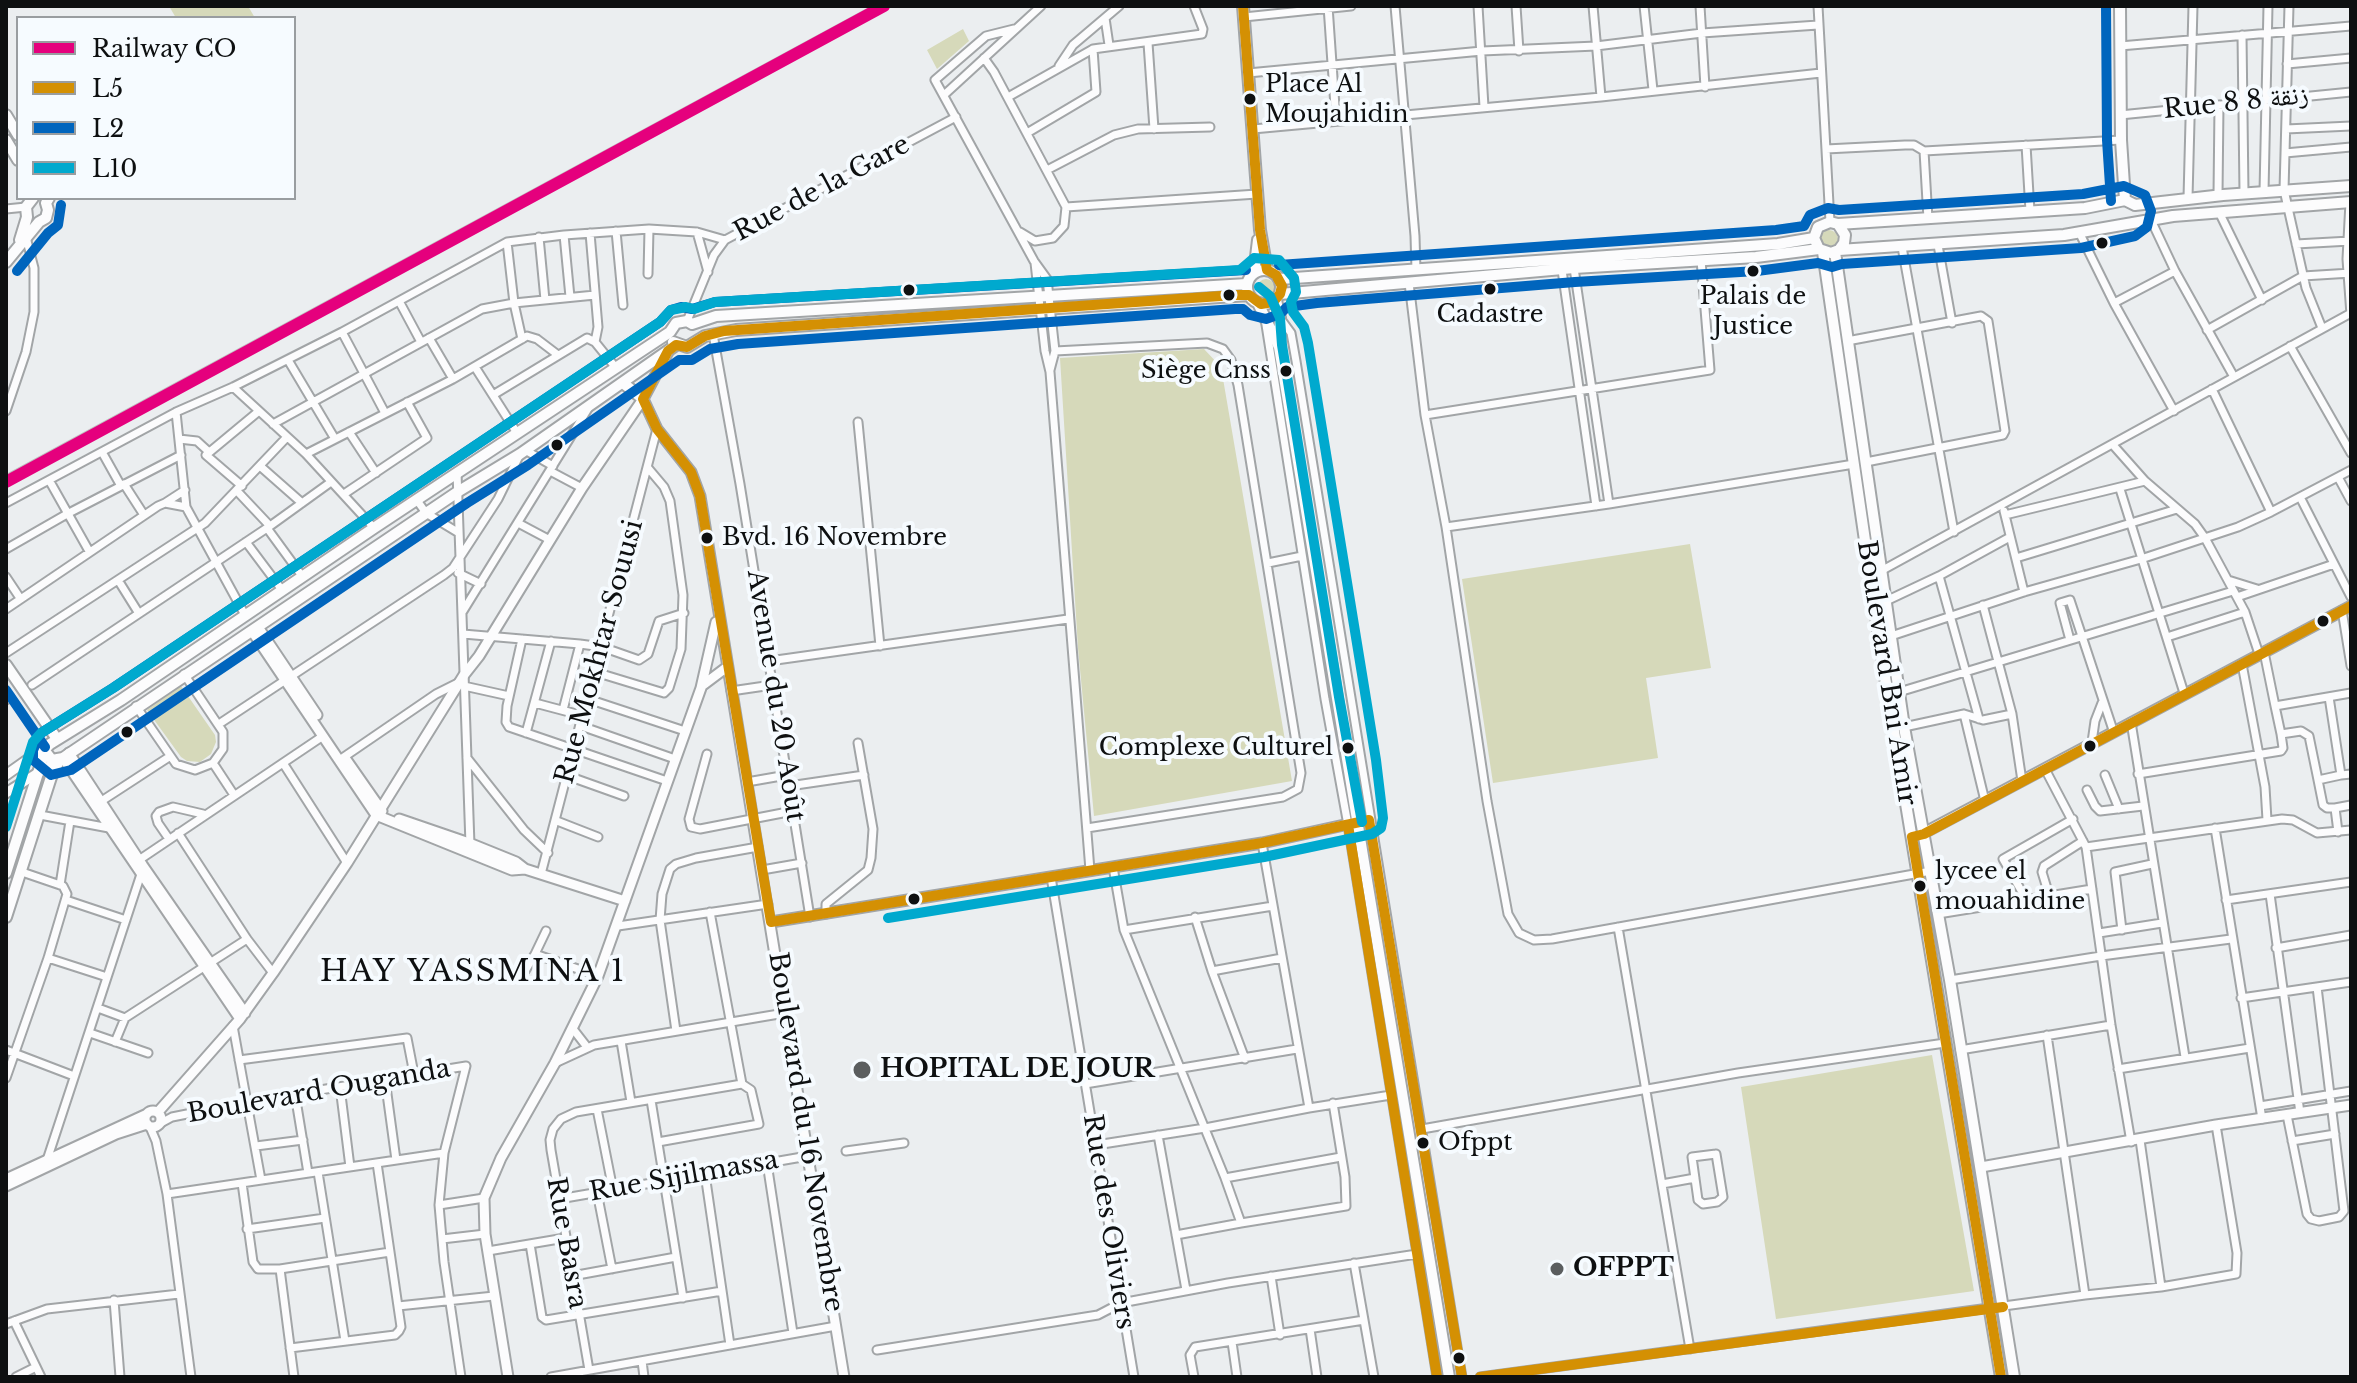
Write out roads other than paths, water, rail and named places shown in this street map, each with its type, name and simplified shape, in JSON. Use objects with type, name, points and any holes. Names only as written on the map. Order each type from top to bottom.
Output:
[{"type":"main road","points":[[2120,6],[2120,115],[2126,203],[2137,212],[2128,223]]},
{"type":"main road","points":[[1244,12],[1260,230],[1267,270],[1280,279],[1778,244],[1814,238]]},
{"type":"main road","points":[[1814,238],[1818,227],[1834,223],[2085,208],[2351,186]]},
{"type":"main road","points":[[6,262],[47,215],[47,201],[29,206]]},
{"type":"main road","points":[[6,873],[52,743],[616,368],[672,342],[687,347],[695,340],[713,334],[751,329],[1045,303],[1199,285],[1251,294],[1265,305],[1278,297],[1409,283],[1821,250],[2080,234],[2151,220],[2350,202]]},
{"type":"main road","points":[[2126,203],[2113,210],[2114,218],[2128,223]]},
{"type":"main road","points":[[29,206],[39,222]]},
{"type":"main road","points":[[17,248],[29,206]]},
{"type":"main road","points":[[1834,223],[1845,235],[1844,243],[1837,251]]},
{"type":"main road","points":[[1260,230],[1251,294],[1279,347]]},
{"type":"main road","points":[[1814,238],[1821,250]]},
{"type":"main road","name":"Boulevard Bni Amir","points":[[1821,250],[1912,837],[1938,914],[2014,1377]]},
{"type":"main road","name":"Boulevard Bni Amir","points":[[1837,251],[1847,341],[1904,727],[1924,834],[1925,873],[1945,1043],[2001,1377]]},
{"type":"main road","points":[[1254,273],[1267,270]]},
{"type":"main road","points":[[1280,279],[1279,347],[1449,1377]]},
{"type":"main road","points":[[6,665],[52,743],[49,759],[64,757],[623,383],[672,342],[676,323],[716,316],[924,302],[1045,303]]},
{"type":"main road","points":[[689,322],[696,330],[695,340]]},
{"type":"main road","points":[[623,383],[643,399]]},
{"type":"main road","points":[[6,917],[51,777],[70,741],[52,743]]},
{"type":"street","points":[[944,95],[1041,6]]},
{"type":"street","points":[[1058,67],[1073,45],[1119,6]]},
{"type":"street","points":[[1008,97],[1093,49],[1204,33],[1194,6]]},
{"type":"street","points":[[1244,12],[1351,6]]},
{"type":"street","points":[[1395,6],[1406,114],[1416,270]]},
{"type":"street","points":[[1478,6],[1484,107]]},
{"type":"street","points":[[1516,6],[1519,51]]},
{"type":"street","points":[[1593,6],[1601,97]]},
{"type":"street","points":[[1644,6],[1653,90]]},
{"type":"street","points":[[1700,6],[1705,87]]},
{"type":"street","points":[[1818,6],[1826,149],[1834,223]]},
{"type":"street","points":[[2188,198],[2193,6]]},
{"type":"street","points":[[2264,192],[2268,6]]},
{"type":"street","points":[[2289,6],[2284,190],[2309,298],[2322,328]]},
{"type":"street","points":[[1329,7],[1336,121]]},
{"type":"street","points":[[1105,18],[1109,45]]},
{"type":"street","points":[[1248,73],[1818,25]]},
{"type":"street","points":[[2120,46],[2351,26]]},
{"type":"street","points":[[1014,29],[986,36],[935,80],[1047,279],[1045,351],[1050,372],[1090,870]]},
{"type":"street","points":[[2242,35],[2244,193]]},
{"type":"street","points":[[1148,43],[1154,129]]},
{"type":"street","points":[[1027,133],[1096,92],[1093,49]]},
{"type":"street","points":[[984,58],[1066,207],[1064,226],[1036,250],[1035,262]]},
{"type":"street","points":[[2287,64],[2351,58]]},
{"type":"street","points":[[1253,129],[1705,87],[1821,73]]},
{"type":"street","name":"Rue 8 8 زنقة","points":[[2120,115],[2351,92]]},
{"type":"street","points":[[2218,195],[2219,105]]},
{"type":"street","name":"Rue de la Gare","points":[[689,322],[714,255],[725,240],[956,117]]},
{"type":"street","points":[[2286,129],[2351,126]]},
{"type":"street","points":[[1047,170],[1114,135],[1154,129],[1210,127]]},
{"type":"street","points":[[1826,149],[1914,145],[1924,151],[2121,140]]},
{"type":"street","points":[[2026,145],[2030,211]]},
{"type":"street","points":[[2285,153],[2351,147]]},
{"type":"street","points":[[1924,151],[1928,219]]},
{"type":"street","points":[[1066,207],[1257,194]]},
{"type":"street","points":[[1869,575],[1881,572],[2351,314],[2350,202]]},
{"type":"street","points":[[6,209],[29,206]]},
{"type":"street","points":[[2219,212],[2262,300]]},
{"type":"street","points":[[2151,220],[2175,271],[2234,377]]},
{"type":"street","points":[[1016,228],[1031,240],[1049,240]]},
{"type":"street","points":[[6,503],[176,412],[342,332],[507,242],[649,229],[697,232],[725,240]]},
{"type":"street","points":[[648,274],[649,229]]},
{"type":"street","points":[[616,231],[623,305]]},
{"type":"street","points":[[697,232],[708,272]]},
{"type":"street","points":[[590,233],[598,327],[595,342]]},
{"type":"street","points":[[2080,234],[2174,411]]},
{"type":"street","points":[[564,235],[570,297]]},
{"type":"street","points":[[6,411],[26,352],[34,312],[34,268],[26,237]]},
{"type":"street","points":[[539,237],[545,300]]},
{"type":"street","points":[[2296,244],[2349,241]]},
{"type":"street","points":[[507,242],[514,303],[522,339]]},
{"type":"street","points":[[1938,245],[1952,323]]},
{"type":"street","points":[[1902,247],[1954,532]]},
{"type":"street","points":[[1425,415],[1710,370],[1701,260]]},
{"type":"street","points":[[1568,269],[1609,504]]},
{"type":"street","points":[[1568,269],[1578,390],[1596,506]]},
{"type":"street","points":[[2114,303],[2175,271]]},
{"type":"street","points":[[2207,330],[2303,276],[2349,273]]},
{"type":"street","points":[[1409,283],[1425,415],[1446,527],[1487,801],[1508,914],[1513,926],[1525,938],[1552,939],[1925,873]]},
{"type":"street","points":[[273,424],[482,309],[595,295]]},
{"type":"street","points":[[399,301],[421,342]]},
{"type":"street","points":[[1045,303],[1055,351],[1050,372]]},
{"type":"street","points":[[1847,341],[1981,316],[1988,321],[2005,431],[1999,437],[1866,462]]},
{"type":"street","points":[[1280,318],[1291,333],[1294,345],[1391,1095],[1437,1377]]},
{"type":"street","points":[[1266,320],[1302,556],[1422,1129],[1462,1377]]},
{"type":"street","points":[[342,332],[385,413]]},
{"type":"street","name":"Avenue du 20 Août","points":[[713,334],[810,917]]},
{"type":"street","points":[[306,454],[453,379],[527,336],[537,339],[558,355]]},
{"type":"street","points":[[429,338],[453,379]]},
{"type":"street","points":[[493,395],[587,338],[595,342],[616,368]]},
{"type":"street","points":[[191,1377],[167,1194],[156,1141],[157,1120],[239,1020],[347,863],[582,488],[643,399],[672,342]]},
{"type":"street","points":[[1055,351],[1207,343],[1223,349],[1235,368],[1301,773],[1298,789],[1283,797],[1087,828]]},
{"type":"street","points":[[2290,346],[2351,453]]},
{"type":"street","points":[[288,360],[335,439]]},
{"type":"street","points":[[475,367],[517,433]]},
{"type":"street","points":[[233,387],[306,454],[374,528]]},
{"type":"street","points":[[2212,389],[2271,512]]},
{"type":"street","name":"Boulevard du 16 Novembre","points":[[643,399],[657,429],[691,472],[698,488],[844,1377]]},
{"type":"street","points":[[344,494],[427,438],[407,402]]},
{"type":"street","points":[[462,613],[591,405]]},
{"type":"street","points":[[259,411],[206,455],[239,489],[302,576]]},
{"type":"street","points":[[176,412],[186,507],[245,615]]},
{"type":"street","points":[[858,422],[880,646]]},
{"type":"street","name":"Rue Mokhtar Souusi","points":[[541,874],[657,429]]},
{"type":"street","points":[[349,432],[376,473]]},
{"type":"street","points":[[6,653],[196,529],[239,489],[287,437]]},
{"type":"street","points":[[1586,440],[1598,438]]},
{"type":"street","points":[[179,439],[197,441],[209,452]]},
{"type":"street","points":[[2113,445],[2145,481],[2205,538],[2245,612],[2262,653],[2283,750],[2138,774]]},
{"type":"street","points":[[102,452],[144,515]]},
{"type":"street","points":[[219,724],[453,568],[498,499],[523,452],[582,488]]},
{"type":"street","points":[[6,536],[9,548],[181,455]]},
{"type":"street","points":[[1446,527],[1854,464]]},
{"type":"street","points":[[260,466],[302,503]]},
{"type":"street","points":[[595,672],[666,692],[681,649],[684,613],[670,501],[664,487],[648,468]]},
{"type":"street","points":[[1891,636],[2205,538],[2271,512],[2351,470]]},
{"type":"street","points":[[457,472],[470,847]]},
{"type":"street","points":[[2338,477],[2351,501]]},
{"type":"street","points":[[49,480],[89,551]]},
{"type":"street","points":[[2005,515],[2145,481]]},
{"type":"street","points":[[32,685],[331,482]]},
{"type":"street","points":[[2120,489],[2184,693]]},
{"type":"street","points":[[6,609],[185,490]]},
{"type":"street","points":[[2300,497],[2351,597]]},
{"type":"street","points":[[416,499],[426,513],[459,533]]},
{"type":"street","points":[[165,503],[186,507]]},
{"type":"street","points":[[2002,505],[2024,592]]},
{"type":"street","points":[[2016,558],[2177,509]]},
{"type":"street","points":[[518,523],[550,540]]},
{"type":"street","points":[[1886,601],[2010,537]]},
{"type":"street","points":[[246,542],[282,590]]},
{"type":"street","points":[[1268,563],[1302,556]]},
{"type":"street","points":[[1899,692],[2334,564]]},
{"type":"street","points":[[453,568],[461,576],[481,584]]},
{"type":"street","points":[[1939,576],[1979,719]]},
{"type":"street","points":[[6,577],[20,598]]},
{"type":"street","points":[[118,580],[138,612]]},
{"type":"street","points":[[2228,580],[2257,589]]},
{"type":"street","points":[[2060,583],[2065,602]]},
{"type":"street","points":[[2070,640],[2060,603],[2070,600],[2113,730]]},
{"type":"street","points":[[1983,605],[2012,714],[2022,781]]},
{"type":"street","points":[[1912,837],[1924,834],[2113,730],[2347,608],[2351,666]]},
{"type":"street","points":[[508,1377],[485,1234],[484,1198],[506,1147],[573,1029],[618,926],[703,685],[718,611]]},
{"type":"street","points":[[2167,637],[2245,612]]},
{"type":"street","points":[[463,634],[602,647],[641,660],[648,654],[659,621],[684,613]]},
{"type":"street","points":[[769,661],[1068,619]]},
{"type":"street","points":[[255,629],[378,812],[426,837],[470,847],[512,870],[525,869],[625,901]]},
{"type":"street","points":[[522,639],[509,696],[506,722],[511,728],[667,781]]},
{"type":"street","points":[[526,733],[551,641]]},
{"type":"street","points":[[563,710],[580,644]]},
{"type":"street","points":[[708,663],[726,662]]},
{"type":"street","points":[[703,685],[726,662]]},
{"type":"street","points":[[2242,664],[2267,820]]},
{"type":"street","points":[[136,706],[169,757],[185,769],[205,768],[213,763],[223,749],[224,740],[219,724],[184,674]]},
{"type":"street","points":[[289,678],[323,736],[342,759]]},
{"type":"street","points":[[342,759],[436,694],[463,681],[509,696]]},
{"type":"street","points":[[703,685],[721,683],[731,691],[772,685]]},
{"type":"street","points":[[2275,706],[2351,693]]},
{"type":"street","points":[[2329,697],[2341,775]]},
{"type":"street","points":[[588,699],[685,731]]},
{"type":"street","points":[[535,703],[584,716]]},
{"type":"street","points":[[2092,742],[2102,703]]},
{"type":"street","points":[[1904,727],[1964,714],[1989,720],[2012,714]]},
{"type":"street","points":[[1964,714],[1985,801]]},
{"type":"street","points":[[2131,722],[2185,1057]]},
{"type":"street","points":[[581,726],[675,759]]},
{"type":"street","points":[[2281,734],[2301,731],[2309,736],[2323,805],[2327,808],[2351,805]]},
{"type":"street","points":[[47,1162],[126,920],[139,866],[203,814],[323,736]]},
{"type":"street","points":[[6,775],[52,743]]},
{"type":"street","points":[[826,914],[826,904],[868,870],[871,858],[873,829],[858,743]]},
{"type":"street","points":[[707,754],[689,819],[691,827],[700,829],[793,811]]},
{"type":"street","points":[[6,793],[64,757],[206,966],[239,1020],[239,1060],[261,1180]]},
{"type":"street","points":[[98,804],[169,757]]},
{"type":"street","points":[[467,758],[524,830],[548,853]]},
{"type":"street","points":[[213,763],[234,795]]},
{"type":"street","points":[[283,763],[347,863]]},
{"type":"street","points":[[2045,769],[2085,844],[2118,1069],[2135,1141],[2161,1287]]},
{"type":"street","points":[[2318,780],[2351,774]]},
{"type":"street","points":[[747,782],[787,775]]},
{"type":"street","points":[[789,786],[864,775]]},
{"type":"street","points":[[2105,775],[2119,809]]},
{"type":"street","points":[[568,776],[624,796]]},
{"type":"street","points":[[2087,790],[2097,810],[2143,806]]},
{"type":"street","points":[[98,804],[109,828],[139,866]]},
{"type":"street","points":[[169,839],[156,818],[159,812],[173,807],[203,814]]},
{"type":"street","points":[[2335,808],[2338,832]]},
{"type":"street","points":[[40,815],[109,828]]},
{"type":"street","points":[[2049,895],[2042,872],[2044,866],[2085,844],[2148,839],[2288,818],[2317,833],[2351,830]]},
{"type":"street","points":[[2026,899],[2003,859],[2073,819]]},
{"type":"street","points":[[60,885],[70,821]]},
{"type":"street","points":[[557,821],[598,837]]},
{"type":"street","points":[[771,922],[1262,843],[1358,822]]},
{"type":"street","points":[[2215,828],[2262,1119]]},
{"type":"street","points":[[178,833],[247,939],[273,973]]},
{"type":"street","points":[[1262,843],[1309,1108]]},
{"type":"street","points":[[676,1031],[660,920],[664,885],[673,866],[696,858],[758,847]]},
{"type":"street","points":[[762,870],[802,863]]},
{"type":"street","points":[[2122,930],[2115,872],[2152,864]]},
{"type":"street","points":[[1113,867],[1124,930],[1241,1223]]},
{"type":"street","points":[[6,1078],[66,900],[66,889],[60,885],[22,872]]},
{"type":"street","name":"Rue des Oliviers","points":[[1051,877],[1134,1377]]},
{"type":"street","points":[[2226,900],[2351,882]]},
{"type":"street","points":[[1938,914],[2092,889]]},
{"type":"street","points":[[2270,894],[2300,1113]]},
{"type":"street","points":[[66,900],[126,920]]},
{"type":"street","points":[[618,926],[768,904]]},
{"type":"street","points":[[1124,930],[1273,906]]},
{"type":"street","points":[[710,912],[742,1084]]},
{"type":"street","points":[[1195,917],[1245,1059]]},
{"type":"street","points":[[2099,933],[2162,923]]},
{"type":"street","points":[[1618,927],[1690,1349]]},
{"type":"street","points":[[525,971],[546,931]]},
{"type":"street","points":[[2276,948],[2351,935]]},
{"type":"street","points":[[115,1042],[125,1018],[247,939]]},
{"type":"street","points":[[1950,980],[2231,939]]},
{"type":"street","points":[[535,954],[598,976]]},
{"type":"street","points":[[48,958],[107,977]]},
{"type":"street","points":[[1212,971],[1282,958]]},
{"type":"street","points":[[2241,998],[2351,982]]},
{"type":"street","points":[[2287,1115],[2307,1214],[2319,1221],[2339,1217],[2344,1211],[2317,987]]},
{"type":"street","points":[[98,1008],[125,1018]]},
{"type":"street","points":[[555,1063],[587,1047],[785,1013]]},
{"type":"street","points":[[1960,1050],[2111,1025]]},
{"type":"street","points":[[573,1029],[587,1047]]},
{"type":"street","points":[[90,1033],[148,1053]]},
{"type":"street","points":[[2047,1035],[2085,1295]]},
{"type":"street","points":[[239,1060],[407,1038],[414,1074]]},
{"type":"street","points":[[621,1041],[631,1102]]},
{"type":"street","points":[[1422,1129],[1738,1073],[1945,1043]]},
{"type":"street","points":[[2118,1069],[2250,1048]]},
{"type":"street","points":[[1085,1084],[1297,1049]]},
{"type":"street","points":[[6,1050],[74,1076]]},
{"type":"street","name":"Boulevard Ouganda","points":[[6,1179],[157,1120],[466,1066],[444,1153]]},
{"type":"street","points":[[385,1079],[396,1160]]},
{"type":"street","points":[[613,1190],[597,1109],[742,1084],[753,1093],[759,1124],[658,1142]]},
{"type":"street","points":[[340,1087],[350,1167]]},
{"type":"street","points":[[2260,1106],[2351,1091]]},
{"type":"street","points":[[295,1094],[308,1173]]},
{"type":"street","points":[[1096,1145],[1391,1095]]},
{"type":"street","points":[[651,1100],[683,1298]]},
{"type":"street","points":[[1176,1235],[1343,1209],[1347,1198],[1333,1103]]},
{"type":"street","points":[[1981,1167],[2216,1125],[2351,1105]]},
{"type":"street","name":"Rue Basra","points":[[589,1370],[550,1140],[553,1129],[561,1119],[570,1114],[597,1109]]},
{"type":"street","points":[[1480,1377],[2161,1287],[2236,1274],[2237,1253],[2216,1125]]},
{"type":"street","points":[[2292,1141],[2335,1134]]},
{"type":"street","points":[[1158,1135],[1186,1290]]},
{"type":"street","points":[[256,1146],[303,1140]]},
{"type":"street","points":[[846,1151],[904,1143]]},
{"type":"street","points":[[167,1194],[444,1153],[439,1205],[461,1377]]},
{"type":"street","points":[[1716,1153],[1721,1200],[1700,1202],[1695,1178],[1692,1157],[1716,1153]]},
{"type":"street","name":"Rue Sijilmassa","points":[[559,1199],[808,1156]]},
{"type":"street","points":[[1225,1178],[1341,1157]]},
{"type":"street","name":"Boulevard Ouganda","points":[[6,1186],[47,1162]]},
{"type":"street","points":[[290,1348],[395,1335],[401,1327],[377,1163]]},
{"type":"street","points":[[767,1163],[793,1333]]},
{"type":"street","points":[[318,1172],[345,1341]]},
{"type":"street","points":[[705,1174],[730,1345]]},
{"type":"street","points":[[1662,1184],[1695,1178]]},
{"type":"street","points":[[242,1183],[253,1262],[258,1269],[280,1269],[390,1252]]},
{"type":"street","points":[[597,1192],[612,1269]]},
{"type":"street","points":[[439,1205],[484,1198]]},
{"type":"street","points":[[247,1229],[325,1218]]},
{"type":"street","points":[[442,1239],[485,1234]]},
{"type":"street","points":[[488,1251],[565,1238]]},
{"type":"street","points":[[530,1244],[542,1317],[546,1320],[722,1291]]},
{"type":"street","points":[[877,1350],[1098,1315],[1121,1303],[1186,1290],[1417,1254]]},
{"type":"street","points":[[572,1276],[676,1257]]},
{"type":"street","points":[[1354,1263],[1374,1377]]},
{"type":"street","points":[[280,1269],[294,1377]]},
{"type":"street","points":[[1271,1276],[1280,1335]]},
{"type":"street","points":[[41,1377],[10,1322],[47,1309],[179,1294]]},
{"type":"street","points":[[398,1306],[494,1296]]},
{"type":"street","points":[[114,1300],[120,1377]]},
{"type":"street","points":[[1194,1377],[1190,1355],[1192,1349],[1364,1320]]},
{"type":"street","points":[[551,1377],[836,1326]]},
{"type":"street","points":[[1310,1329],[1317,1377]]},
{"type":"street","points":[[1232,1342],[1237,1377]]},
{"type":"street","points":[[642,1361],[644,1377]]},
{"type":"street","points":[[16,1377],[36,1367]]},
{"type":"railway","points":[[6,477],[876,6]]},
{"type":"rail line","name":"CO","points":[[6,482],[884,6]]},
{"type":"place","name":"Place Al Moujahidin","points":[[1250,99]]},
{"type":"place","name":"Palais de Justice","points":[[1753,271]]},
{"type":"place","name":"Cadastre","points":[[1490,289]]},
{"type":"place","name":"Siège Cnss","points":[[1286,371]]},
{"type":"place","name":"Bvd. 16 Novembre","points":[[707,538]]},
{"type":"place","name":"Complexe Culturel","points":[[1348,748]]},
{"type":"place","name":"lycee el mouahidine","points":[[1920,886]]},
{"type":"place","name":"HOPITAL DE JOUR","points":[[862,1070]]},
{"type":"place","name":"Ofppt","points":[[1423,1143]]},
{"type":"place","name":"OFPPT","points":[[1557,1269]]},
{"type":"district","name":"HAY YASSMINA 1","points":[[473,973]]}]
